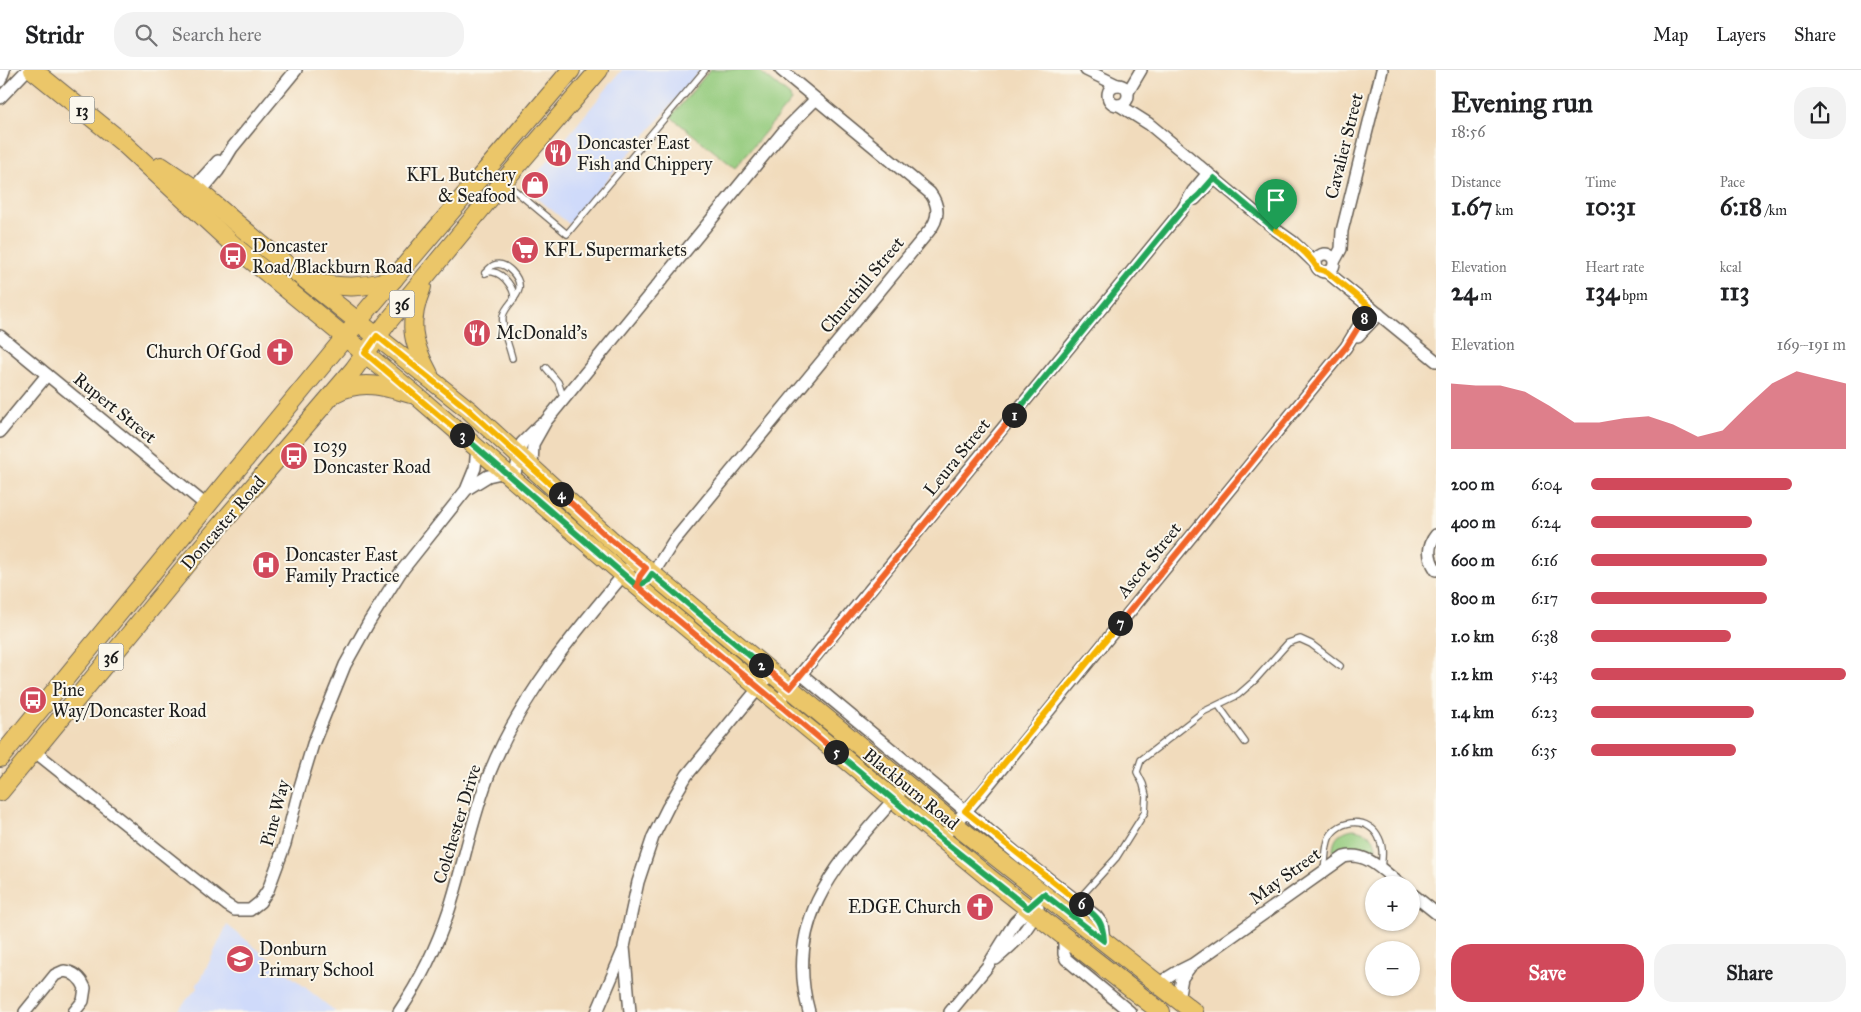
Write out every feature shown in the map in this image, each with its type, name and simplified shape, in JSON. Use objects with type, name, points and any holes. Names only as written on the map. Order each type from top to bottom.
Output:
[{"type":"main road","name":"Doncaster Road","points":[[0,758],[358,322],[571,70]]},
{"type":"main road","name":"Doncaster Road","points":[[0,792],[190,562],[333,394],[377,336],[504,181],[599,70]]},
{"type":"main road","name":"Blackburn Road","points":[[36,72],[122,142],[310,282],[433,381],[526,461],[580,513],[906,785],[1194,1012]]},
{"type":"main road","name":"Blackburn Road","points":[[194,195],[239,250],[418,397],[637,586],[941,839],[1162,1012]]},
{"type":"main road","points":[[428,273],[417,301],[412,326],[420,358],[433,381]]},
{"type":"main road","points":[[310,282],[355,287],[373,285],[394,279]]},
{"type":"main road","points":[[333,394],[346,387],[370,384],[388,387],[418,397]]},
{"type":"street","points":[[0,81],[4,70]]},
{"type":"street","points":[[194,195],[218,171],[232,148],[296,70]]},
{"type":"street","name":"Churchill Street","points":[[637,586],[647,581],[645,568],[673,542],[929,231],[936,219],[937,206],[930,194],[781,70]]},
{"type":"street","points":[[1086,70],[1123,89],[1149,124]]},
{"type":"street","points":[[1086,70],[1108,95],[1110,101],[1149,124],[1293,242],[1327,259],[1342,272],[1353,292],[1436,361]]},
{"type":"street","points":[[1119,105],[1125,102],[1123,89],[1136,70]]},
{"type":"street","points":[[1123,89],[1140,70]]},
{"type":"street","name":"Cavalier Street","points":[[1353,292],[1327,272],[1334,268],[1327,259],[1342,231],[1382,70]]},
{"type":"street","points":[[0,98],[36,72]]},
{"type":"street","points":[[1108,95],[1111,88],[1123,89]]},
{"type":"street","points":[[510,475],[526,461],[532,444],[546,420],[812,96]]},
{"type":"street","name":"Leura Street","points":[[777,703],[1182,210],[1193,190],[1211,175]]},
{"type":"street","name":"Ascot Street","points":[[941,839],[1375,310]]},
{"type":"street","name":"Rupert Street","points":[[0,336],[207,506]]},
{"type":"street","points":[[0,432],[47,375]]},
{"type":"street","points":[[526,461],[522,443],[533,430],[546,420]]},
{"type":"street","name":"Pine Way","points":[[34,751],[227,906],[240,911],[254,908],[262,899],[275,875],[313,744],[345,665],[400,573],[466,490],[475,468],[478,448]]},
{"type":"street","name":"Pine Way","points":[[466,490],[481,480],[510,475]]},
{"type":"street","points":[[1436,534],[1431,542],[1429,553],[1436,570]]},
{"type":"street","name":"Colchester Drive","points":[[399,1012],[428,962],[442,929],[453,896],[475,813],[490,774],[519,713],[545,672],[624,575],[645,568]]},
{"type":"street","points":[[598,1012],[624,948],[631,911],[644,864],[663,815],[699,759],[771,673]]},
{"type":"street","points":[[801,674],[965,811],[1096,916],[1102,924],[1104,941]]},
{"type":"street","points":[[809,1012],[802,967],[805,937],[812,910],[833,873],[906,785]]},
{"type":"street","name":"May Street","points":[[1159,983],[1193,964],[1340,859],[1353,856],[1367,859],[1389,876]]},
{"type":"street","points":[[950,1012],[987,967],[1023,934],[1031,923],[1032,910],[1044,894]]},
{"type":"street","points":[[1420,900],[1436,913]]},
{"type":"street","points":[[1064,935],[1064,954],[1066,959],[1130,1012]]},
{"type":"street","points":[[624,948],[630,1012]]},
{"type":"street","name":"May Street","points":[[1178,999],[1182,978],[1193,964]]},
{"type":"street","points":[[25,1012],[56,975],[64,971],[78,977],[85,988],[83,1001],[74,1012]]},
{"type":"lane","points":[[504,181],[567,234],[704,70]]},
{"type":"lane","points":[[512,358],[504,327],[503,314],[513,300],[518,292],[518,280],[512,272],[502,265],[494,265],[485,273],[493,272],[503,277],[512,287],[513,300]]},
{"type":"lane","points":[[546,368],[558,382],[564,399]]},
{"type":"lane","points":[[1077,902],[1116,858],[1145,812],[1146,796],[1137,772],[1141,760],[1203,712],[1219,706],[1238,695],[1254,681],[1288,643],[1300,639],[1311,644],[1340,666]]},
{"type":"lane","points":[[1219,706],[1245,742]]},
{"type":"lane","points":[[1324,869],[1330,837],[1340,826],[1354,822],[1370,828],[1380,838],[1382,850],[1381,870]]},
{"type":"shaded area","points":[[622,70],[701,70],[569,224],[525,188]]},
{"type":"shaded area","name":"Donburn Primary School","points":[[227,925],[336,1012],[176,1012],[198,987],[196,985],[201,979]]},
{"type":"green space","points":[[710,70],[758,70],[790,96],[791,101],[735,168],[671,117]]},
{"type":"green space","points":[[1353,829],[1367,833],[1370,836],[1375,843],[1375,853],[1352,849],[1333,851],[1334,842],[1338,836],[1345,831]]},
{"type":"place","name":"Doncaster East Fish and Chippery","points":[[558,153]]},
{"type":"place","name":"KFL Butchery & Seafood","points":[[535,185]]},
{"type":"place","name":"KFL Supermarkets","points":[[525,250]]},
{"type":"place","name":"Doncaster Road/Blackburn Road","points":[[233,256]]},
{"type":"place","name":"McDonald's","points":[[477,333]]},
{"type":"place","name":"Church Of God","points":[[280,352]]},
{"type":"place","name":"1039 Doncaster Road","points":[[294,456]]},
{"type":"place","name":"Doncaster East Family Practice","points":[[266,565]]},
{"type":"place","name":"Pine Way/Doncaster Road","points":[[33,700]]},
{"type":"place","name":"EDGE Church","points":[[980,907]]},
{"type":"place","name":"Donburn Primary School","points":[[240,959]]},
{"type":"route","points":[[1276,230],[1214,178],[1182,210],[790,688],[652,574],[647,581],[637,586],[514,478],[365,353],[377,336],[469,410],[532,466],[580,513],[646,568],[640,576],[637,586],[988,877],[1028,908],[1044,894],[1104,941],[1104,929],[1096,916],[965,811],[1346,347],[1370,307],[1327,272],[1318,269],[1316,264],[1293,242],[1276,230]]}]
